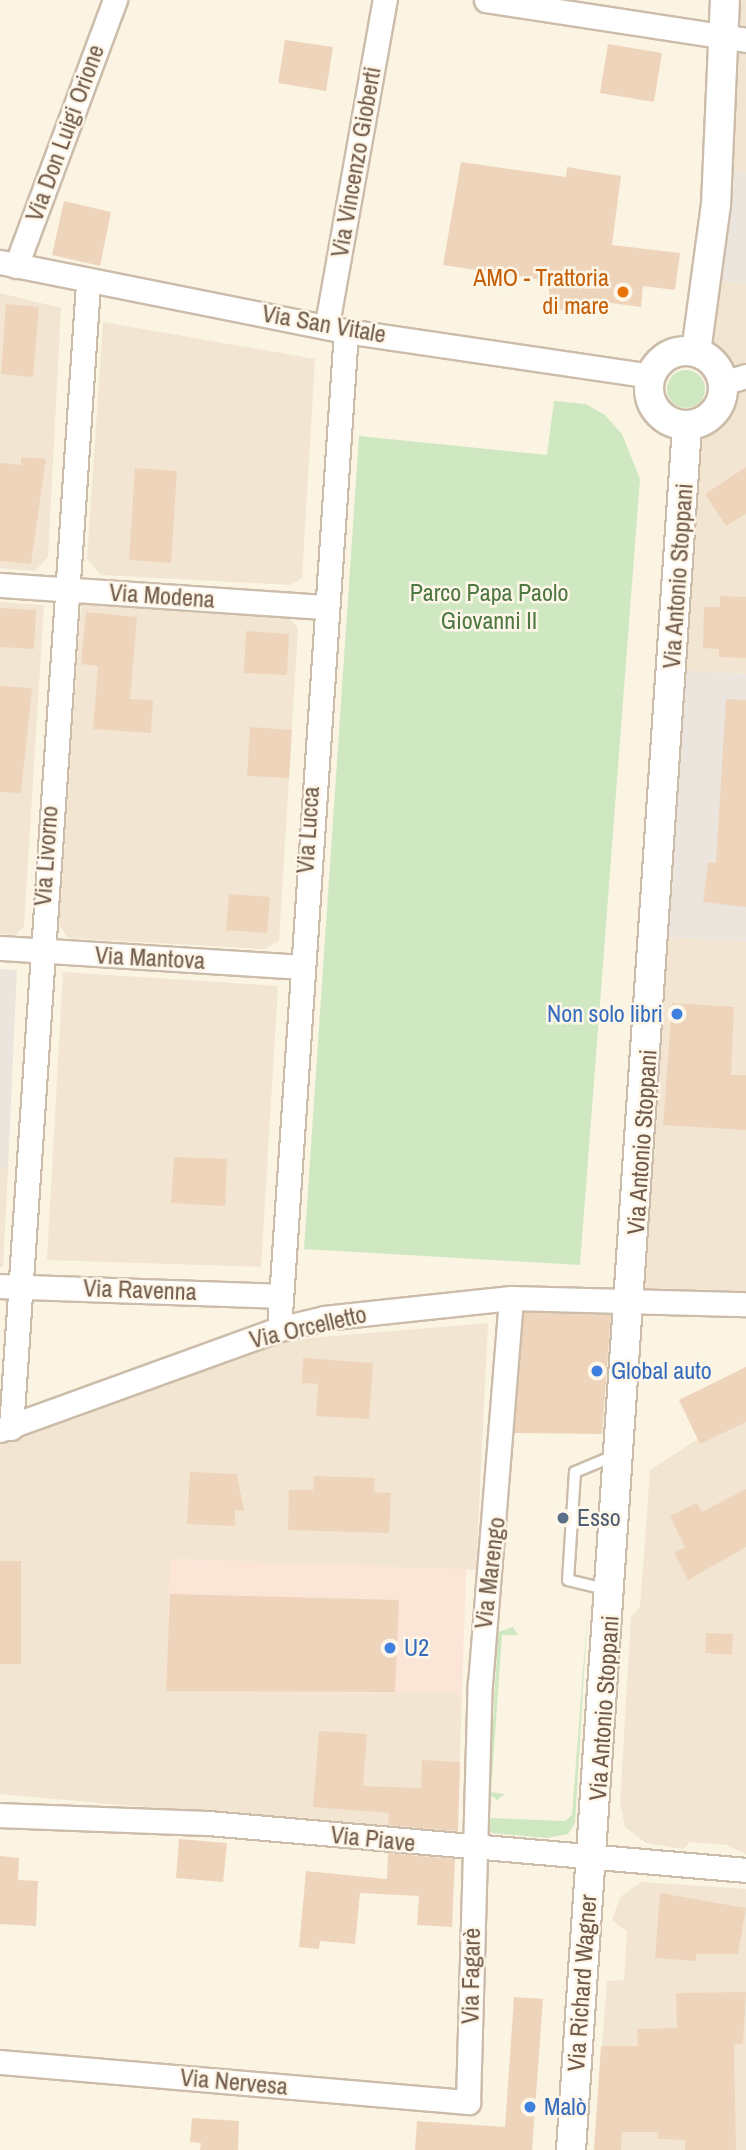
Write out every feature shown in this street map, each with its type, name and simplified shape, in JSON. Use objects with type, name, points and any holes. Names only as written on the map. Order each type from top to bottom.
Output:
[{"type":"street","name":"Via Don Luigi Orione","points":[[8,264],[114,0]]},
{"type":"street","name":"Via Vincenzo Gioberti","points":[[337,327],[384,0]]},
{"type":"street","points":[[486,0],[734,38]]},
{"type":"street","points":[[696,352],[716,205],[734,38],[725,0]]},
{"type":"street","name":"Via San Vitale","points":[[8,264],[88,284],[337,327],[563,358],[650,376]]},
{"type":"street","name":"Via Livorno","points":[[6,1429],[10,1287],[40,951],[88,284]]},
{"type":"street","name":"Via Lucca","points":[[279,1329],[323,607],[337,327]]},
{"type":"street","points":[[696,352],[734,379],[716,409],[687,425],[656,410],[650,376],[671,354],[696,352]]},
{"type":"street","name":"Via Antonio Stoppani","points":[[592,1858],[632,1301],[687,425]]},
{"type":"street","name":"Via Modena","points":[[0,585],[323,607]]},
{"type":"street","name":"Via Mantova","points":[[0,948],[299,967]]},
{"type":"street","name":"Via Ravenna","points":[[10,1287],[280,1296]]},
{"type":"street","name":"Via Orcelletto","points":[[6,1429],[279,1329],[398,1307],[512,1298],[746,1304]]},
{"type":"street","name":"Via Marengo","points":[[473,1849],[485,1593],[496,1529],[512,1298]]},
{"type":"street","name":"Via Piave","points":[[0,1815],[208,1823],[473,1849],[746,1870]]},
{"type":"street","name":"Via Fagarè","points":[[468,2102],[473,1849]]},
{"type":"street","name":"Via Richard Wagner","points":[[571,2150],[592,1858]]},
{"type":"street","name":"Via Nervesa","points":[[0,2062],[468,2102]]},
{"type":"lane","points":[[612,1591],[568,1580],[575,1472],[621,1453]]},
{"type":"shaded area","points":[[727,0],[746,0],[746,173],[720,170]]},
{"type":"shaded area","points":[[720,170],[746,173],[746,283],[708,280]]},
{"type":"shaded area","points":[[708,280],[746,283],[746,373],[724,378],[709,354]]},
{"type":"shaded area","points":[[0,293],[61,308],[48,557],[35,571],[0,568]]},
{"type":"shaded area","points":[[103,322],[315,359],[302,578],[290,585],[101,575],[87,559]]},
{"type":"shaded area","points":[[746,378],[746,674],[675,670],[697,426],[716,414],[726,384]]},
{"type":"shaded area","points":[[0,602],[44,605],[24,926],[16,935],[0,934]]},
{"type":"shaded area","points":[[81,604],[288,616],[298,628],[279,941],[265,949],[68,938],[59,925]]},
{"type":"shaded area","points":[[675,670],[746,674],[746,942],[658,936]]},
{"type":"shaded area","points":[[658,936],[746,942],[746,1297],[639,1295]]},
{"type":"shaded area","points":[[0,969],[17,970],[8,1169],[0,1168]]},
{"type":"shaded area","points":[[63,972],[278,986],[261,1267],[47,1260]]},
{"type":"shaded area","points":[[0,1168],[8,1169],[3,1267],[0,1267]]},
{"type":"shaded area","points":[[488,1323],[476,1570],[170,1559],[170,1594],[395,1692],[462,1694],[457,1835],[0,1794],[0,1443],[286,1340]]},
{"type":"shaded area","points":[[746,1367],[746,1854],[726,1845],[690,1842],[683,1849],[646,1843],[625,1827],[620,1803],[631,1617],[640,1607],[650,1470],[698,1439],[679,1400]]},
{"type":"shaded area","points":[[170,1559],[466,1569],[462,1694],[166,1691]]},
{"type":"shaded area","points":[[641,1882],[746,1889],[746,2150],[594,2150],[607,1981],[624,1980],[627,1932],[612,1920],[620,1897]]},
{"type":"green space","points":[[686,370],[699,376],[705,389],[699,402],[686,408],[673,402],[667,389],[673,376]]},
{"type":"green space","name":"Parco Papa Paolo Giovanni II","points":[[554,401],[586,404],[605,415],[622,434],[640,479],[580,1265],[304,1249],[359,436],[547,455]]},
{"type":"green space","points":[[588,1605],[575,1823],[568,1834],[547,1838],[492,1833],[487,1828],[491,1818],[565,1821],[572,1815]]},
{"type":"green space","points":[[513,1627],[518,1635],[502,1635],[491,1792],[505,1794],[497,1800],[489,1794],[498,1632]]},
{"type":"building","points":[[285,40],[333,47],[326,91],[278,83]]},
{"type":"building","points":[[608,44],[662,53],[654,102],[600,93]]},
{"type":"building","points":[[461,162],[566,177],[567,167],[621,176],[612,245],[680,253],[675,290],[643,286],[641,307],[588,300],[587,312],[549,309],[549,281],[443,265]]},
{"type":"building","points":[[64,201],[111,212],[100,266],[52,255]]},
{"type":"building","points":[[6,304],[39,307],[33,377],[1,374]]},
{"type":"building","points":[[21,457],[46,459],[31,564],[0,561],[0,463],[21,465]]},
{"type":"building","points":[[746,467],[746,514],[726,526],[705,494]]},
{"type":"building","points":[[135,468],[177,471],[171,563],[129,560]]},
{"type":"building","points":[[720,596],[746,597],[746,658],[719,657],[719,649],[703,648],[704,607],[720,607]]},
{"type":"building","points":[[0,608],[36,610],[34,649],[0,647]]},
{"type":"building","points":[[86,612],[137,617],[130,699],[153,700],[151,733],[93,729],[98,666],[81,664]]},
{"type":"building","points":[[246,631],[289,634],[287,675],[244,673]]},
{"type":"building","points":[[0,686],[32,688],[21,793],[0,792]]},
{"type":"building","points":[[726,699],[746,700],[746,907],[703,902],[708,862],[716,863]]},
{"type":"building","points":[[250,727],[292,730],[289,778],[247,776]]},
{"type":"building","points":[[229,894],[270,897],[267,933],[226,930]]},
{"type":"building","points":[[672,1003],[734,1007],[731,1075],[746,1075],[746,1130],[663,1125]]},
{"type":"building","points":[[174,1157],[227,1159],[225,1206],[171,1203]]},
{"type":"building","points":[[524,1312],[611,1315],[602,1434],[514,1433]]},
{"type":"building","points":[[303,1358],[373,1363],[369,1419],[316,1416],[318,1384],[302,1383]]},
{"type":"building","points":[[746,1367],[746,1422],[700,1444],[679,1400]]},
{"type":"building","points":[[190,1472],[237,1474],[244,1511],[235,1510],[235,1526],[187,1524]]},
{"type":"building","points":[[314,1476],[375,1478],[374,1492],[391,1493],[389,1533],[288,1530],[289,1490],[313,1490]]},
{"type":"building","points":[[746,1489],[746,1547],[688,1580],[674,1553],[685,1547],[670,1516],[697,1503],[702,1512]]},
{"type":"building","points":[[0,1561],[21,1561],[21,1664],[0,1664]]},
{"type":"building","points":[[170,1594],[399,1600],[395,1692],[166,1691]]},
{"type":"building","points":[[706,1633],[733,1634],[732,1655],[705,1653]]},
{"type":"building","points":[[319,1731],[367,1734],[363,1786],[421,1788],[422,1760],[460,1762],[458,1831],[388,1825],[389,1813],[313,1807]]},
{"type":"building","points":[[179,1839],[227,1843],[223,1882],[176,1878]]},
{"type":"building","points":[[388,1853],[455,1859],[452,1927],[417,1925],[419,1896],[360,1893],[355,1944],[320,1941],[319,1949],[299,1947],[306,1871],[387,1879]]},
{"type":"building","points":[[0,1856],[19,1858],[18,1880],[38,1881],[36,1926],[0,1924]]},
{"type":"building","points":[[660,1893],[746,1908],[738,1954],[696,1954],[696,1961],[655,1958]]},
{"type":"building","points":[[746,1992],[743,2044],[734,2044],[736,2150],[685,2150],[685,2140],[658,2139],[658,2132],[622,2132],[621,2150],[594,2150],[601,2046],[638,2046],[637,2029],[677,2028],[676,1993]]},
{"type":"building","points":[[514,1997],[543,1999],[532,2150],[415,2150],[417,2121],[505,2127]]},
{"type":"building","points":[[192,2118],[239,2121],[238,2150],[200,2150],[201,2143],[190,2142]]},
{"type":"place","name":"AMO - Trattoria di mare","points":[[623,292]]},
{"type":"place","name":"Non solo libri","points":[[677,1014]]},
{"type":"place","name":"Global auto","points":[[597,1371]]},
{"type":"place","name":"Esso","points":[[563,1518]]},
{"type":"place","name":"U2","points":[[390,1648]]},
{"type":"place","name":"Malò","points":[[530,2107]]}]
